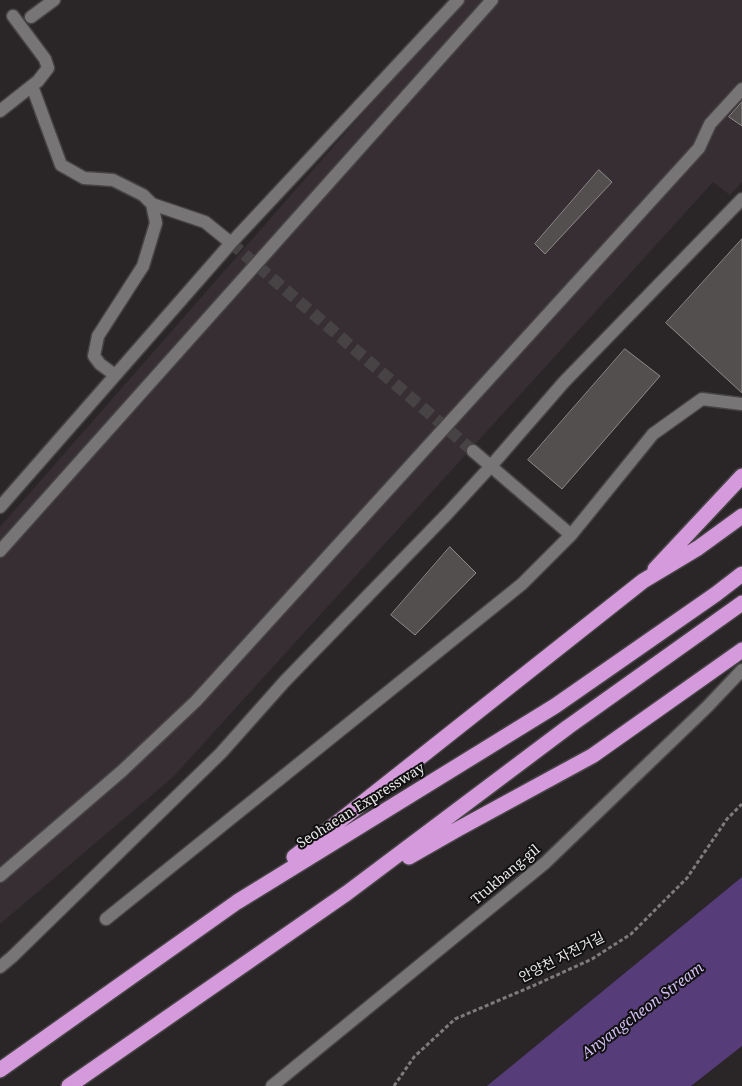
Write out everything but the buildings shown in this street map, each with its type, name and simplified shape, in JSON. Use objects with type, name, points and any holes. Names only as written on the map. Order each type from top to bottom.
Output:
[{"type":"highway","points":[[644,581],[742,476]]},
{"type":"highway","points":[[238,902],[644,581],[698,548],[742,516]]},
{"type":"highway","name":"Seohaean Expressway","points":[[0,1070],[238,902],[554,706],[742,574]]},
{"type":"highway","points":[[69,1086],[347,893],[568,727],[742,603]]},
{"type":"highway","points":[[347,893],[458,829],[592,756],[742,650]]},
{"type":"street","points":[[31,17],[54,0]]},
{"type":"street","points":[[0,507],[231,243],[458,0]]},
{"type":"street","points":[[0,551],[492,0]]},
{"type":"street","points":[[0,111],[38,81],[48,68],[45,59],[14,16]]},
{"type":"street","points":[[32,86],[61,165],[84,178],[113,180],[143,195],[152,204],[205,222],[231,243]]},
{"type":"street","points":[[0,876],[122,771],[196,701],[699,148],[710,124],[742,88]]},
{"type":"street","points":[[0,967],[19,951],[221,753],[285,681],[448,514],[564,382],[742,199]]},
{"type":"street","points":[[115,375],[100,364],[94,356],[98,336],[143,266],[156,223],[152,204]]},
{"type":"street","points":[[106,919],[522,584],[571,535],[653,434],[702,399],[742,404]]},
{"type":"street","points":[[473,451],[571,535]]},
{"type":"street","name":"Ttukbang-gil","points":[[272,1086],[545,863],[707,707],[742,670]]},
{"type":"path","name":"안양천 자전거길","points":[[394,1086],[414,1057],[455,1019],[592,959],[631,934],[687,878],[727,819],[742,804]]},
{"type":"shaded area","points":[[462,0],[742,0],[742,182],[730,195],[713,182],[173,777],[0,924],[0,527]]},
{"type":"water","name":"Anyangcheon Stream","points":[[742,877],[742,1046],[691,1086],[487,1086]]},
{"type":"tunnel","points":[[231,243],[473,451]]}]
